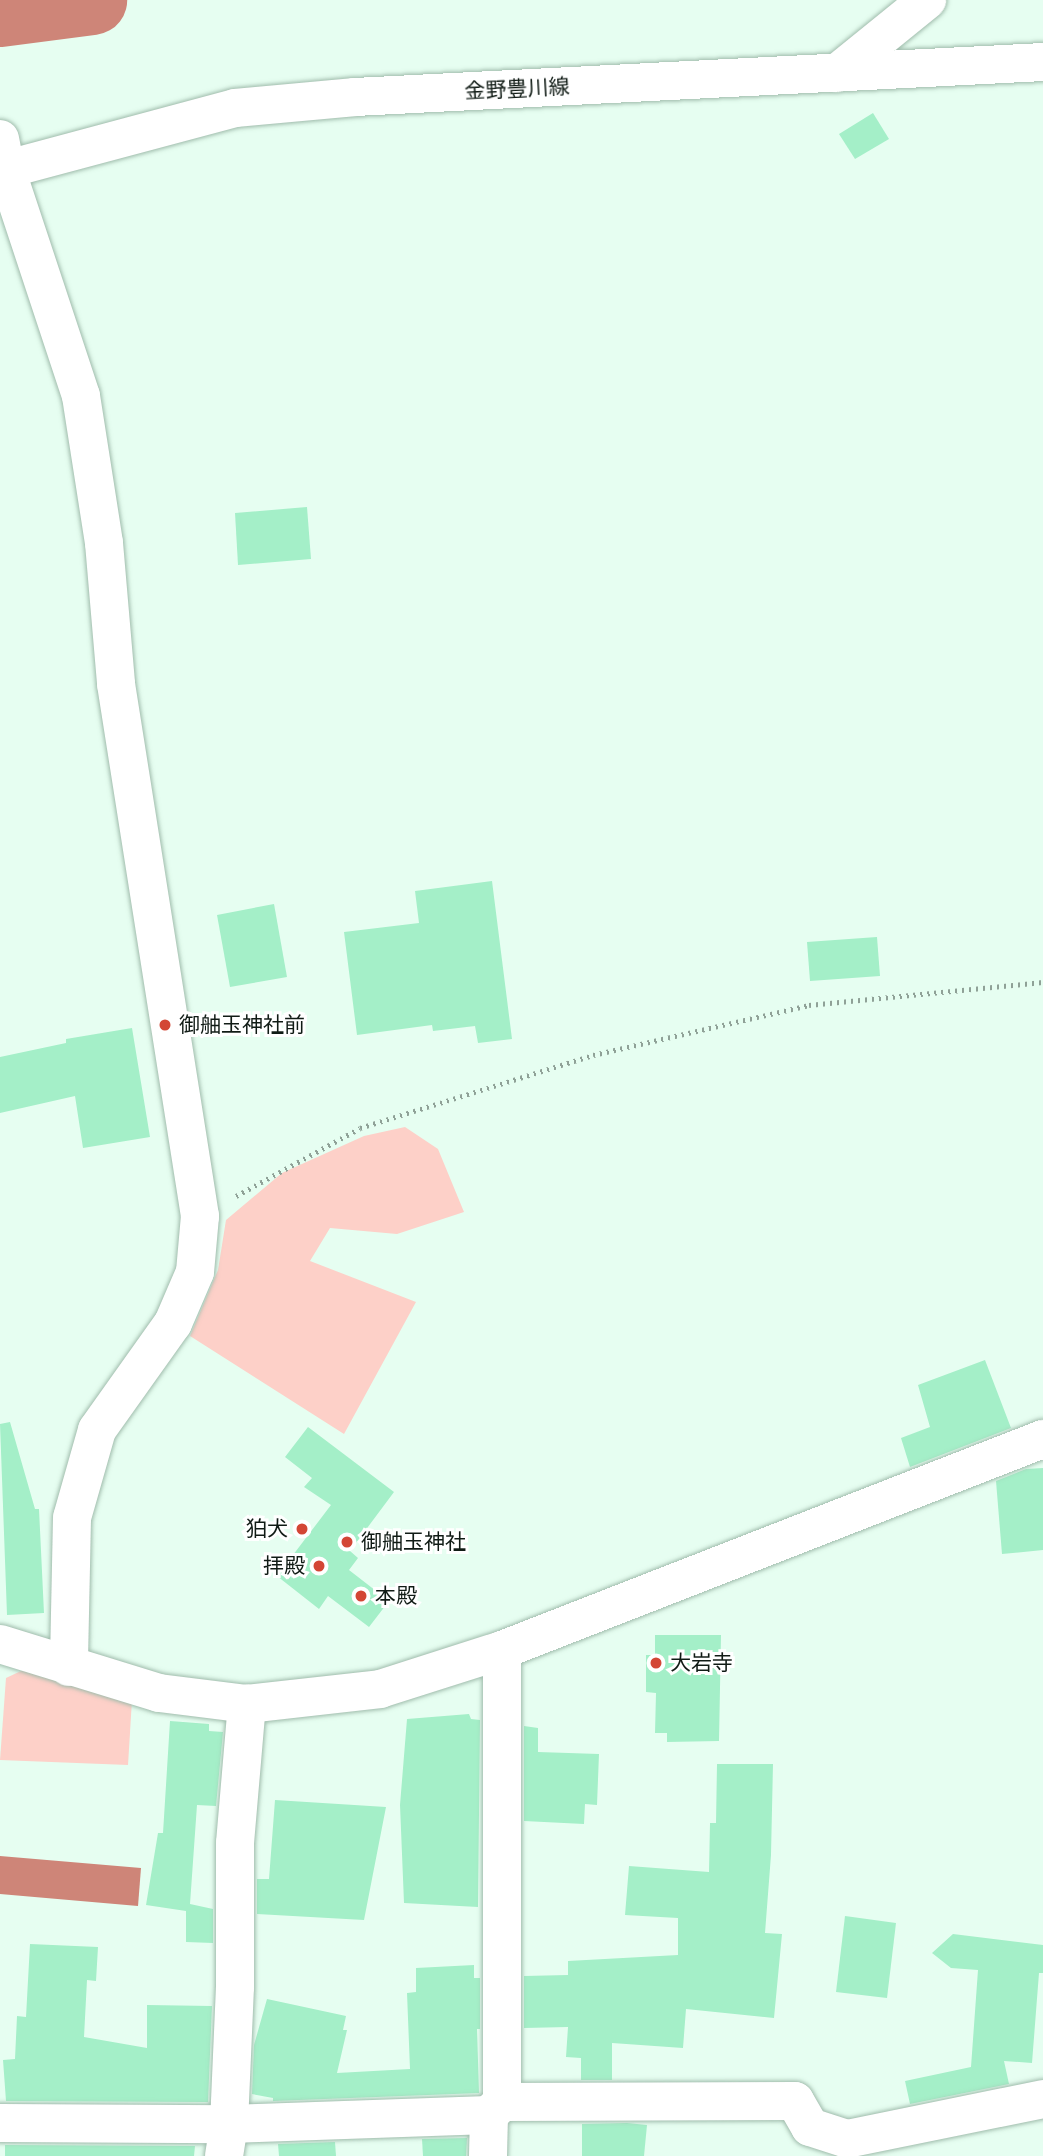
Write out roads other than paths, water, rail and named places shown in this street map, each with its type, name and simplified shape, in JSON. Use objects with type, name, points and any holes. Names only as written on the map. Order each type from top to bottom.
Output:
[{"type":"street","points":[[837,74],[928,0]]},
{"type":"street","name":"金野豊川線","points":[[2,160],[235,108],[355,97],[1043,62]]},
{"type":"street","points":[[2,160],[81,396],[104,543],[116,684],[200,1216],[195,1272],[173,1323],[97,1430],[72,1518],[69,1667]]},
{"type":"street","points":[[0,1644],[159,1693],[247,1704],[380,1689],[502,1650],[1043,1438]]},
{"type":"street","points":[[488,2156],[496,2109],[502,1650]]},
{"type":"street","points":[[227,2140],[235,1987],[235,1843],[247,1704]]},
{"type":"street","points":[[0,2123],[227,2140],[496,2109],[795,2101],[812,2141],[847,2139],[1043,2099]]},
{"type":"waterway","points":[[0,12],[92,0]]},
{"type":"place","name":"御舳玉神社前","points":[[165,1025]]},
{"type":"place","name":"狛犬","points":[[302,1529]]},
{"type":"place","name":"御舳玉神社","points":[[347,1542]]},
{"type":"place","name":"拝殿","points":[[319,1566]]},
{"type":"place","name":"本殿","points":[[361,1596]]},
{"type":"place","name":"大岩寺","points":[[656,1663]]}]
